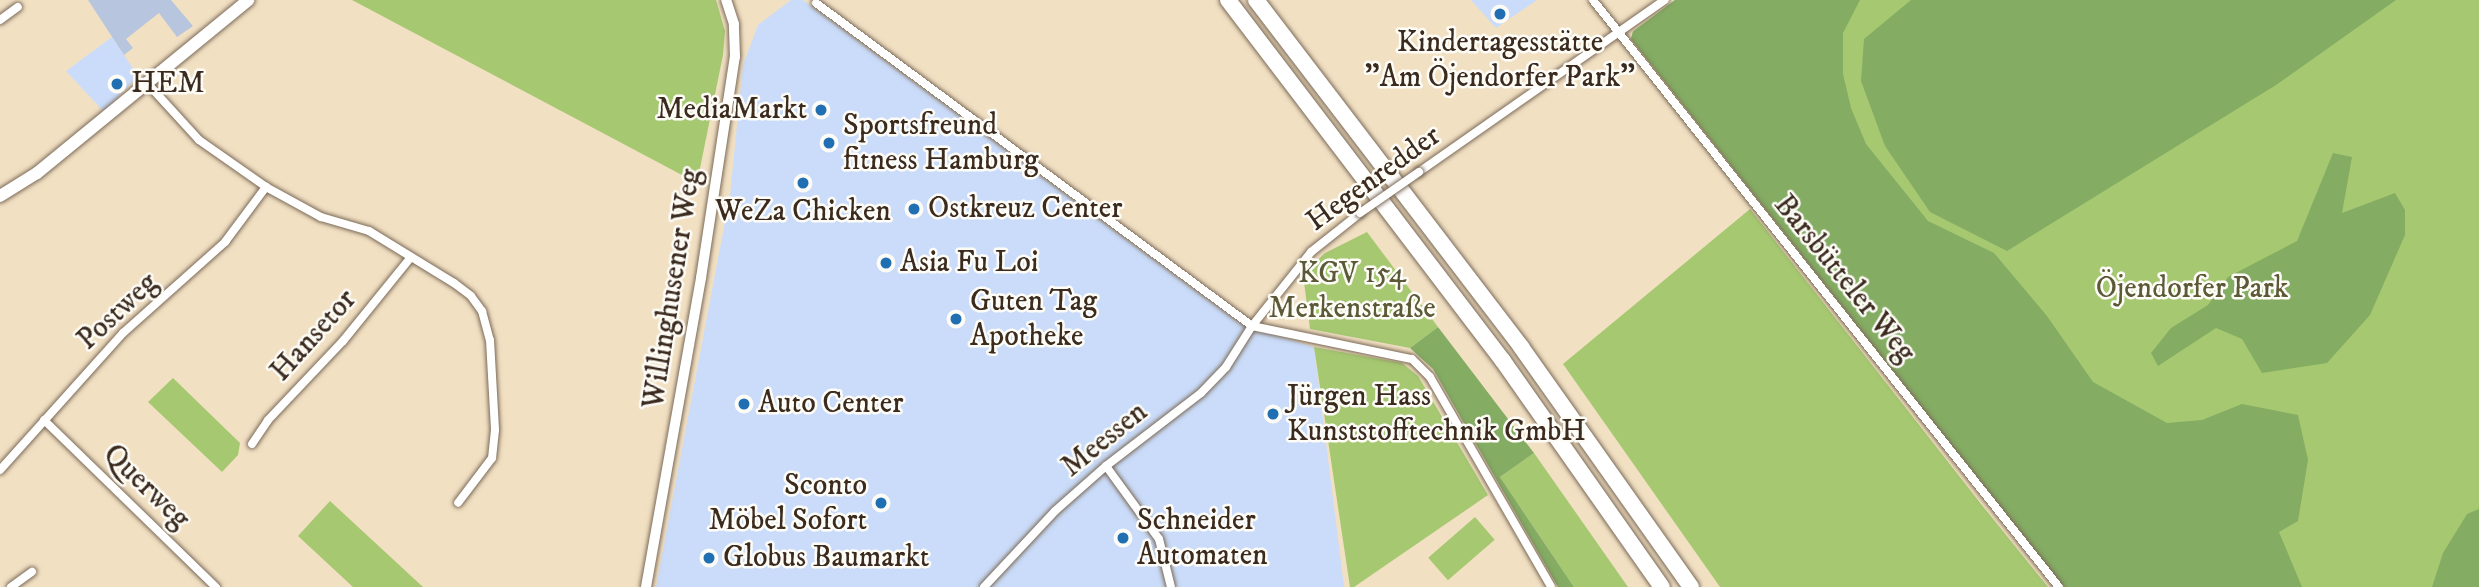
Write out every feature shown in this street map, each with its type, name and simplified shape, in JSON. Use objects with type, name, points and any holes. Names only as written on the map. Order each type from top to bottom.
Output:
[{"type":"highway","points":[[1228,0],[1503,361],[1662,587]]},
{"type":"highway","points":[[1256,0],[1521,347],[1691,587]]},
{"type":"main road","points":[[0,196],[37,173],[248,0]]},
{"type":"street","name":"Willinghusener Weg","points":[[646,587],[710,226],[736,57],[734,24],[726,0]]},
{"type":"street","name":"Barsbütteler Weg","points":[[1593,0],[2059,587]]},
{"type":"street","name":"Hegenredder","points":[[1252,326],[1311,253],[1360,213],[1620,34],[1665,0]]},
{"type":"street","points":[[816,3],[1252,326],[1400,354],[1423,368],[1551,587]]},
{"type":"street","points":[[0,20],[18,6]]},
{"type":"street","points":[[147,83],[199,140],[266,187],[321,217],[369,231],[471,296],[482,311],[489,329],[495,430],[492,458],[458,503]]},
{"type":"street","name":"Postweg","points":[[0,470],[137,319],[216,252],[266,187]]},
{"type":"street","name":"Hansetor","points":[[251,444],[268,421],[343,341],[411,257]]},
{"type":"street","name":"Meessen","points":[[984,587],[1043,522],[1106,466],[1201,393],[1226,367],[1252,326]]},
{"type":"street","name":"Querweg","points":[[44,420],[216,587]]},
{"type":"street","points":[[1106,466],[1159,539],[1171,587]]},
{"type":"street","points":[[11,587],[32,572]]},
{"type":"shaded area","points":[[88,0],[171,0],[193,26],[177,37],[159,13],[126,39],[133,48],[124,55]]},
{"type":"shaded area","points":[[791,0],[803,0],[1241,324],[1314,347],[1344,587],[656,587],[730,195],[743,65],[758,25]]},
{"type":"shaded area","name":"Kindertagesstätte \"Am Öjendorfer Park\"","points":[[1471,0],[1537,0],[1496,28]]},
{"type":"shaded area","points":[[112,37],[138,76],[104,112],[66,71]]},
{"type":"green space","points":[[352,0],[716,0],[725,31],[723,55],[697,183]]},
{"type":"green space","name":"Öjendorfer Park","points":[[1675,0],[2479,0],[2479,587],[2063,587],[1631,39],[1633,31]]},
{"type":"green space","points":[[1675,0],[1860,0],[1843,33],[1843,74],[1851,108],[1866,144],[1928,221],[1994,253],[2047,316],[2093,382],[2167,423],[2202,420],[2242,404],[2298,415],[2308,460],[2298,521],[2279,532],[2302,587],[2064,587],[1631,39],[1633,32]]},
{"type":"green space","points":[[1911,0],[2396,0],[2276,85],[2007,251],[1930,212],[1885,146],[1861,81],[1864,39]]},
{"type":"green space","points":[[2333,153],[2352,157],[2342,213],[2395,193],[2405,210],[2405,235],[2370,315],[2327,363],[2262,373],[2242,339],[2216,328],[2158,366],[2151,353],[2171,328],[2208,305],[2228,277],[2297,241]]},
{"type":"green space","points":[[1750,209],[2048,587],[1720,587],[1563,364]]},
{"type":"green space","name":"KGV 154 Merkenstraße","points":[[1367,232],[1438,327],[1410,348],[1310,329],[1303,274],[1325,253]]},
{"type":"green space","points":[[1438,327],[1534,453],[1500,477],[1574,587],[1558,587],[1433,369],[1410,348]]},
{"type":"green space","points":[[1314,347],[1402,363],[1418,376],[1488,495],[1354,587],[1350,587]]},
{"type":"green space","points":[[173,378],[240,443],[238,455],[222,472],[148,402]]},
{"type":"green space","points":[[1534,453],[1628,587],[1574,587],[1500,477]]},
{"type":"green space","points":[[330,501],[423,587],[353,587],[298,536]]},
{"type":"green space","points":[[2479,509],[2479,587],[2432,587],[2443,553],[2467,514]]},
{"type":"green space","points":[[1475,517],[1495,540],[1448,580],[1428,558]]},
{"type":"place","name":"Kindertagesstätte \"Am Öjendorfer Park\"","points":[[1500,14]]},
{"type":"place","name":"HEM","points":[[117,84]]},
{"type":"place","name":"MediaMarkt","points":[[821,110]]},
{"type":"place","name":"Sportsfreund fitness Hamburg","points":[[829,143]]},
{"type":"place","name":"WeZa Chicken","points":[[803,183]]},
{"type":"place","name":"Ostkreuz Center","points":[[914,209]]},
{"type":"place","name":"Asia Fu Loi","points":[[886,263]]},
{"type":"place","name":"Guten Tag Apotheke","points":[[956,319]]},
{"type":"place","name":"Auto Center","points":[[744,404]]},
{"type":"place","name":"Jürgen Hass Kunststofftechnik GmbH","points":[[1273,414]]},
{"type":"place","name":"Sconto Möbel Sofort","points":[[881,503]]},
{"type":"place","name":"Schneider Automaten","points":[[1123,538]]},
{"type":"place","name":"Globus Baumarkt","points":[[709,558]]}]
